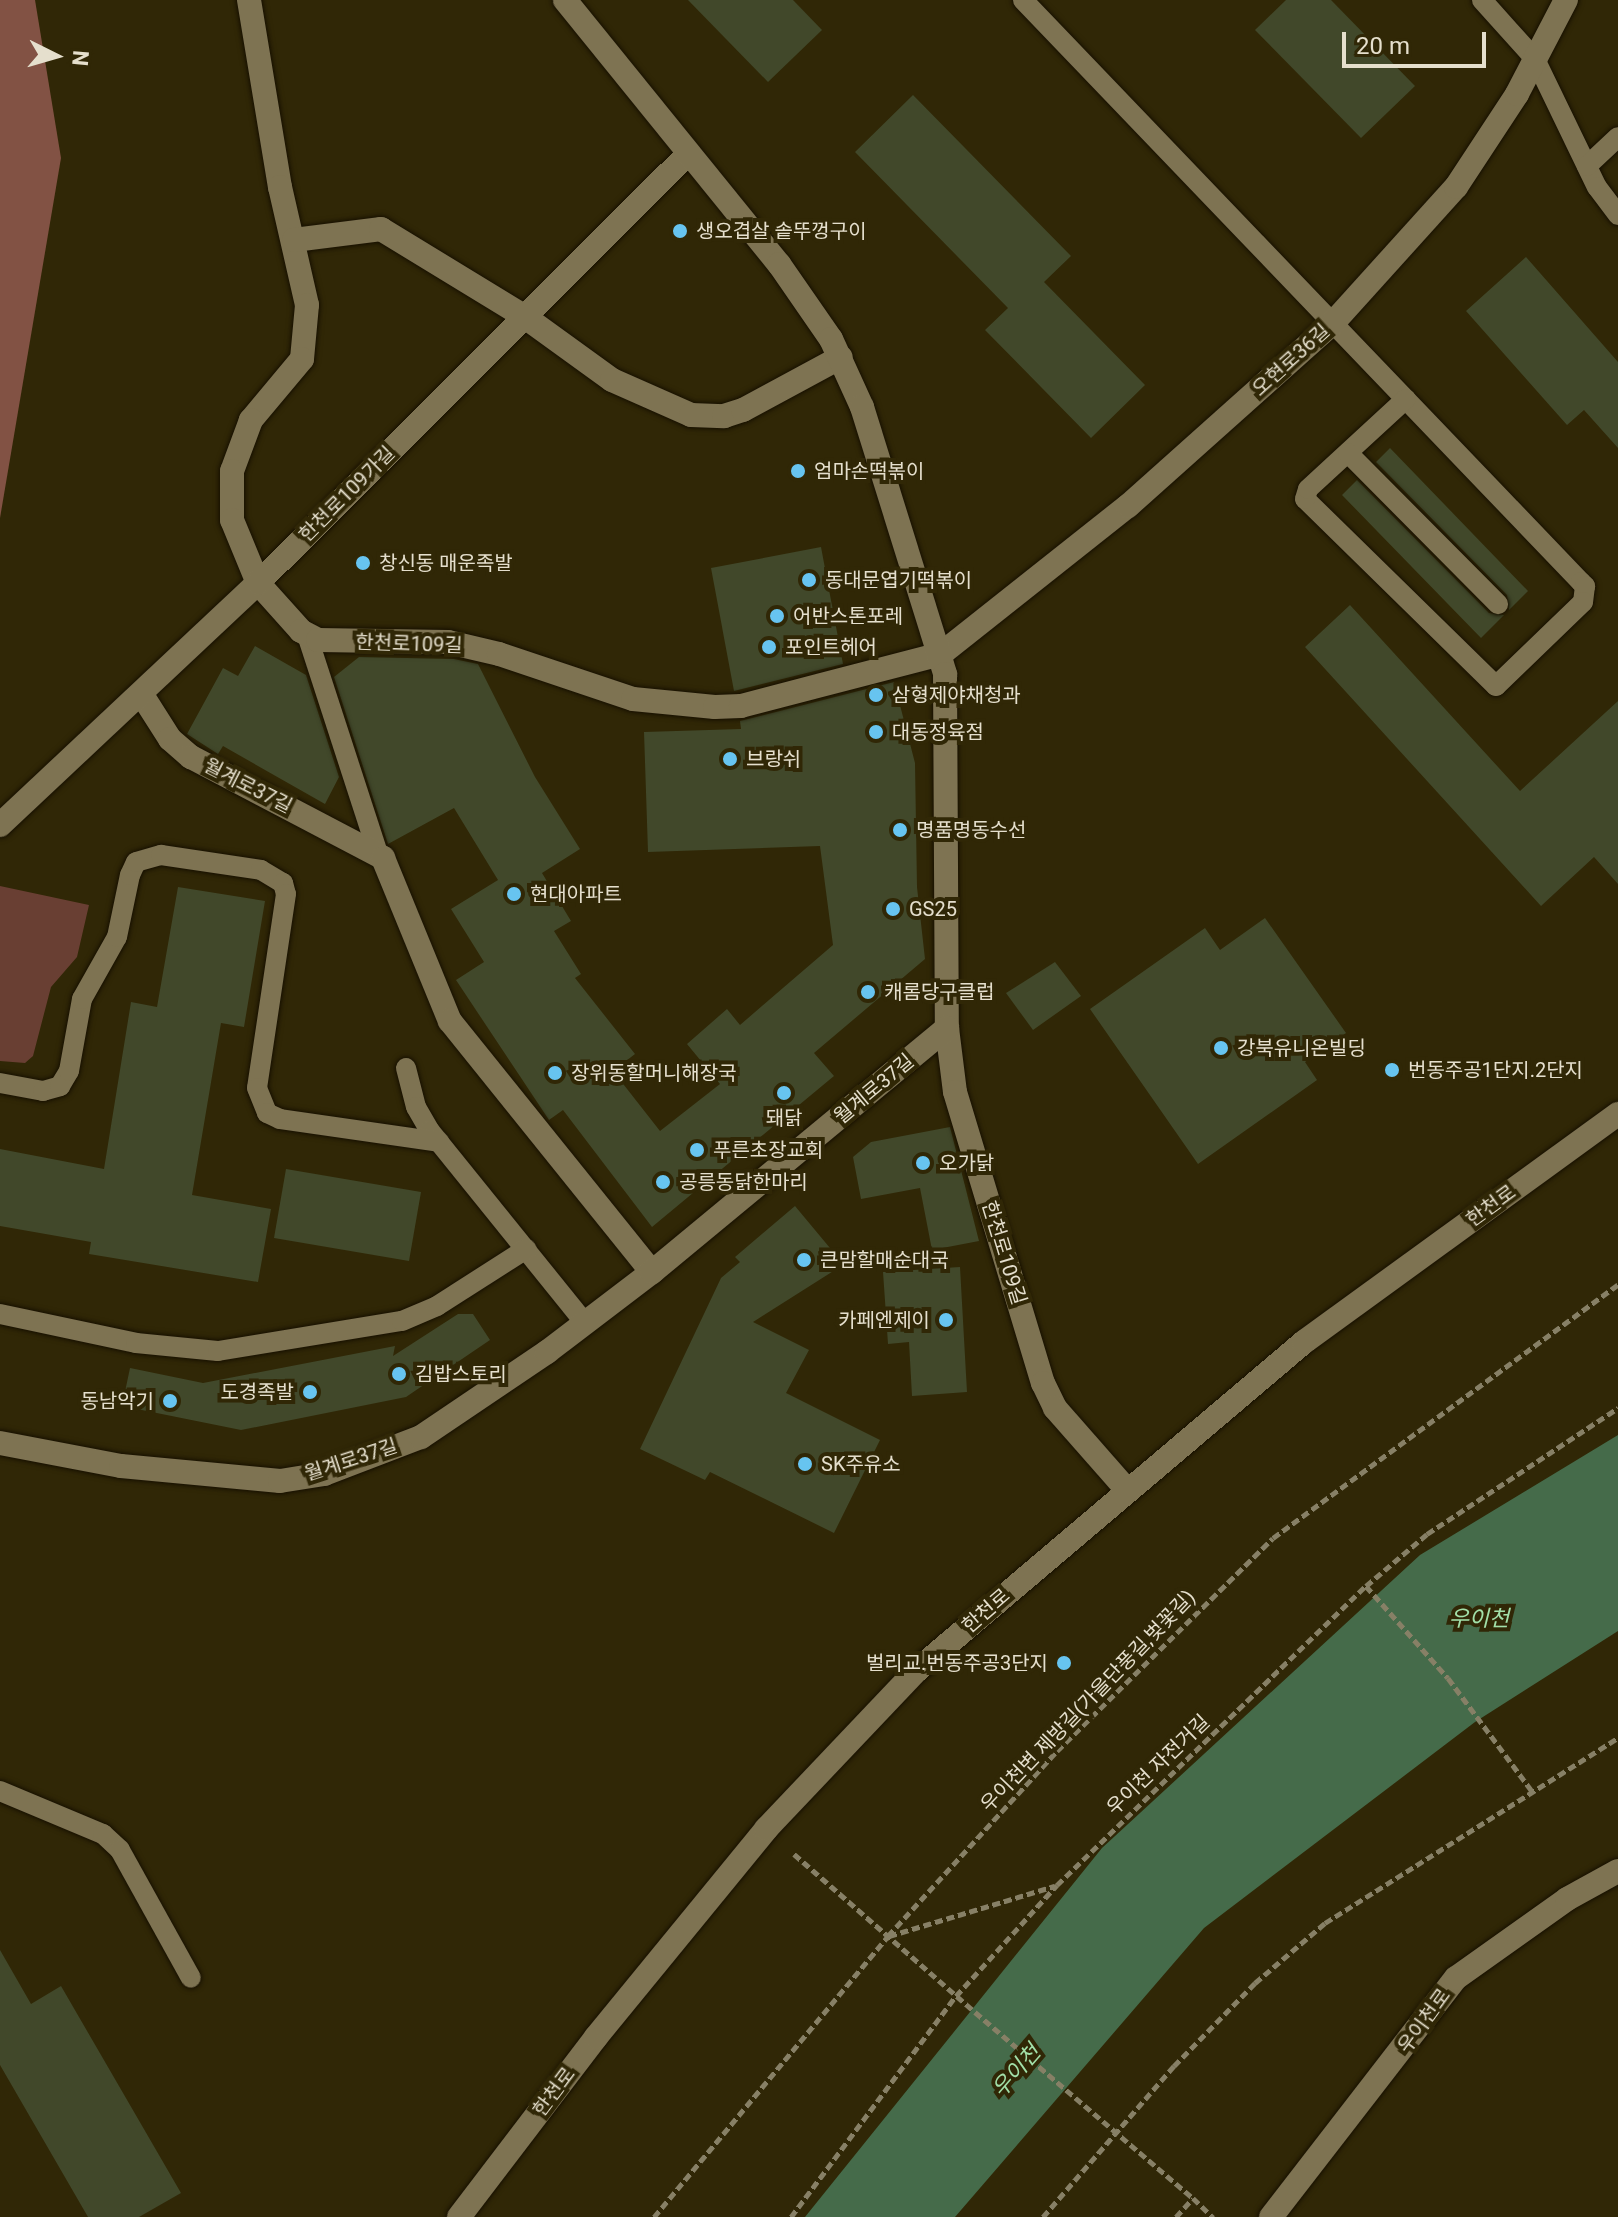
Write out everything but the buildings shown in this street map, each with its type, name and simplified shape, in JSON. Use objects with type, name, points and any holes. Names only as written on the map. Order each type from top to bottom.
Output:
[{"type":"street","points":[[249,0],[280,187],[306,287],[302,359],[251,420],[232,471],[232,520],[258,583],[307,635]]},
{"type":"street","name":"한천로109길","points":[[565,0],[687,155],[779,264],[841,357],[878,453],[941,654],[948,699],[947,1028],[955,1092],[1043,1383],[1061,1416],[1127,1490]]},
{"type":"street","name":"오현로36길","points":[[941,654],[1128,506],[1333,323],[1456,187],[1535,59],[1566,0]]},
{"type":"street","name":"한천로109가길","points":[[0,825],[258,583],[687,155]]},
{"type":"street","points":[[294,240],[381,229],[525,317],[612,380],[691,415],[724,416],[743,410],[841,357]]},
{"type":"street","name":"한천로109길","points":[[307,635],[325,641],[470,646],[633,699],[715,707],[741,706],[941,654]]},
{"type":"street","name":"월계로37길","points":[[142,695],[170,739],[191,757],[377,851]]},
{"type":"street","points":[[377,851],[393,875],[450,1021],[652,1272]]},
{"type":"street","name":"월계로37길","points":[[0,1443],[234,1481],[280,1481],[324,1474],[421,1437],[585,1323],[652,1272],[947,1028]]},
{"type":"street","name":"한천로","points":[[459,2217],[596,2037],[766,1829],[916,1671],[1304,1342],[1618,1114]]},
{"type":"street","name":"우이천로","points":[[1271,2217],[1456,1978],[1567,1899],[1618,1871]]},
{"type":"lane","points":[[1023,0],[1406,399],[1585,586],[1583,602],[1503,682],[1490,684],[1307,503],[1306,492],[1406,399]]},
{"type":"lane","points":[[1482,0],[1535,59],[1587,166],[1618,215]]},
{"type":"lane","points":[[1587,166],[1618,137]]},
{"type":"lane","points":[[1348,453],[1498,604]]},
{"type":"lane","points":[[307,635],[377,851]]},
{"type":"lane","points":[[0,1083],[43,1091],[60,1086],[69,1071],[82,999],[117,937],[130,875],[136,862],[161,855],[261,870],[283,883],[286,894],[257,1088],[267,1113],[439,1142]]},
{"type":"lane","points":[[406,1068],[416,1107],[439,1142],[585,1323]]},
{"type":"lane","points":[[0,1314],[136,1343],[218,1351],[402,1321],[437,1306],[526,1249]]},
{"type":"lane","points":[[0,1791],[88,1825],[112,1842],[191,1978]]},
{"type":"path","name":"우이천변 제방길(가을단풍길,벚꽃길)","points":[[654,2217],[888,1936],[1057,1751],[1273,1538],[1618,1285]]},
{"type":"path","name":"우이천 자전거길","points":[[791,2217],[956,1996],[1057,1885],[1366,1586],[1427,1534],[1618,1408]]},
{"type":"path","points":[[1366,1586],[1448,1678],[1532,1791]]},
{"type":"path","points":[[1043,2217],[1255,1983],[1325,1923],[1618,1738]]},
{"type":"path","points":[[766,1829],[1213,2217]]},
{"type":"path","points":[[888,1936],[1057,1885]]},
{"type":"path","points":[[1176,2217],[1193,2198]]},
{"type":"shaded area","points":[[0,0],[35,0],[61,158],[0,518]]},
{"type":"shaded area","points":[[0,886],[89,905],[77,957],[51,987],[33,1056],[25,1063],[0,1061]]},
{"type":"water","name":"우이천","points":[[1618,1435],[1618,1631],[1475,1722],[1204,1928],[955,2217],[805,2217],[1102,1848],[1420,1555]]},
{"type":"place","name":"생오겹살 솥뚜껑구이","points":[[680,231]]},
{"type":"place","name":"엄마손떡볶이","points":[[798,471]]},
{"type":"place","name":"창신동 매운족발","points":[[363,563]]},
{"type":"place","name":"동대문엽기떡볶이","points":[[809,580]]},
{"type":"place","name":"어반스톤포레","points":[[777,616]]},
{"type":"place","name":"포인트헤어","points":[[769,647]]},
{"type":"place","name":"삼형제야채청과","points":[[876,695]]},
{"type":"place","name":"대동정육점","points":[[876,732]]},
{"type":"place","name":"브랑쉬","points":[[730,759]]},
{"type":"place","name":"명품명동수선","points":[[900,830]]},
{"type":"place","name":"현대아파트","points":[[514,894]]},
{"type":"place","name":"GS25","points":[[893,909]]},
{"type":"place","name":"캐롬당구클럽","points":[[868,992]]},
{"type":"place","name":"강북유니온빌딩","points":[[1221,1048]]},
{"type":"place","name":"번동주공1단지.2단지","points":[[1392,1070]]},
{"type":"place","name":"장위동할머니해장국","points":[[555,1073]]},
{"type":"place","name":"돼닭","points":[[784,1093]]},
{"type":"place","name":"푸른초장교회","points":[[697,1150]]},
{"type":"place","name":"오가닭","points":[[923,1163]]},
{"type":"place","name":"공릉동닭한마리","points":[[663,1182]]},
{"type":"place","name":"큰맘할매순대국","points":[[804,1260]]},
{"type":"place","name":"카페엔제이","points":[[946,1320]]},
{"type":"place","name":"김밥스토리","points":[[399,1374]]},
{"type":"place","name":"도경족발","points":[[310,1392]]},
{"type":"place","name":"동남악기","points":[[170,1401]]},
{"type":"place","name":"SK주유소","points":[[805,1464]]},
{"type":"place","name":"벌리교.번동주공3단지","points":[[1064,1663]]}]
